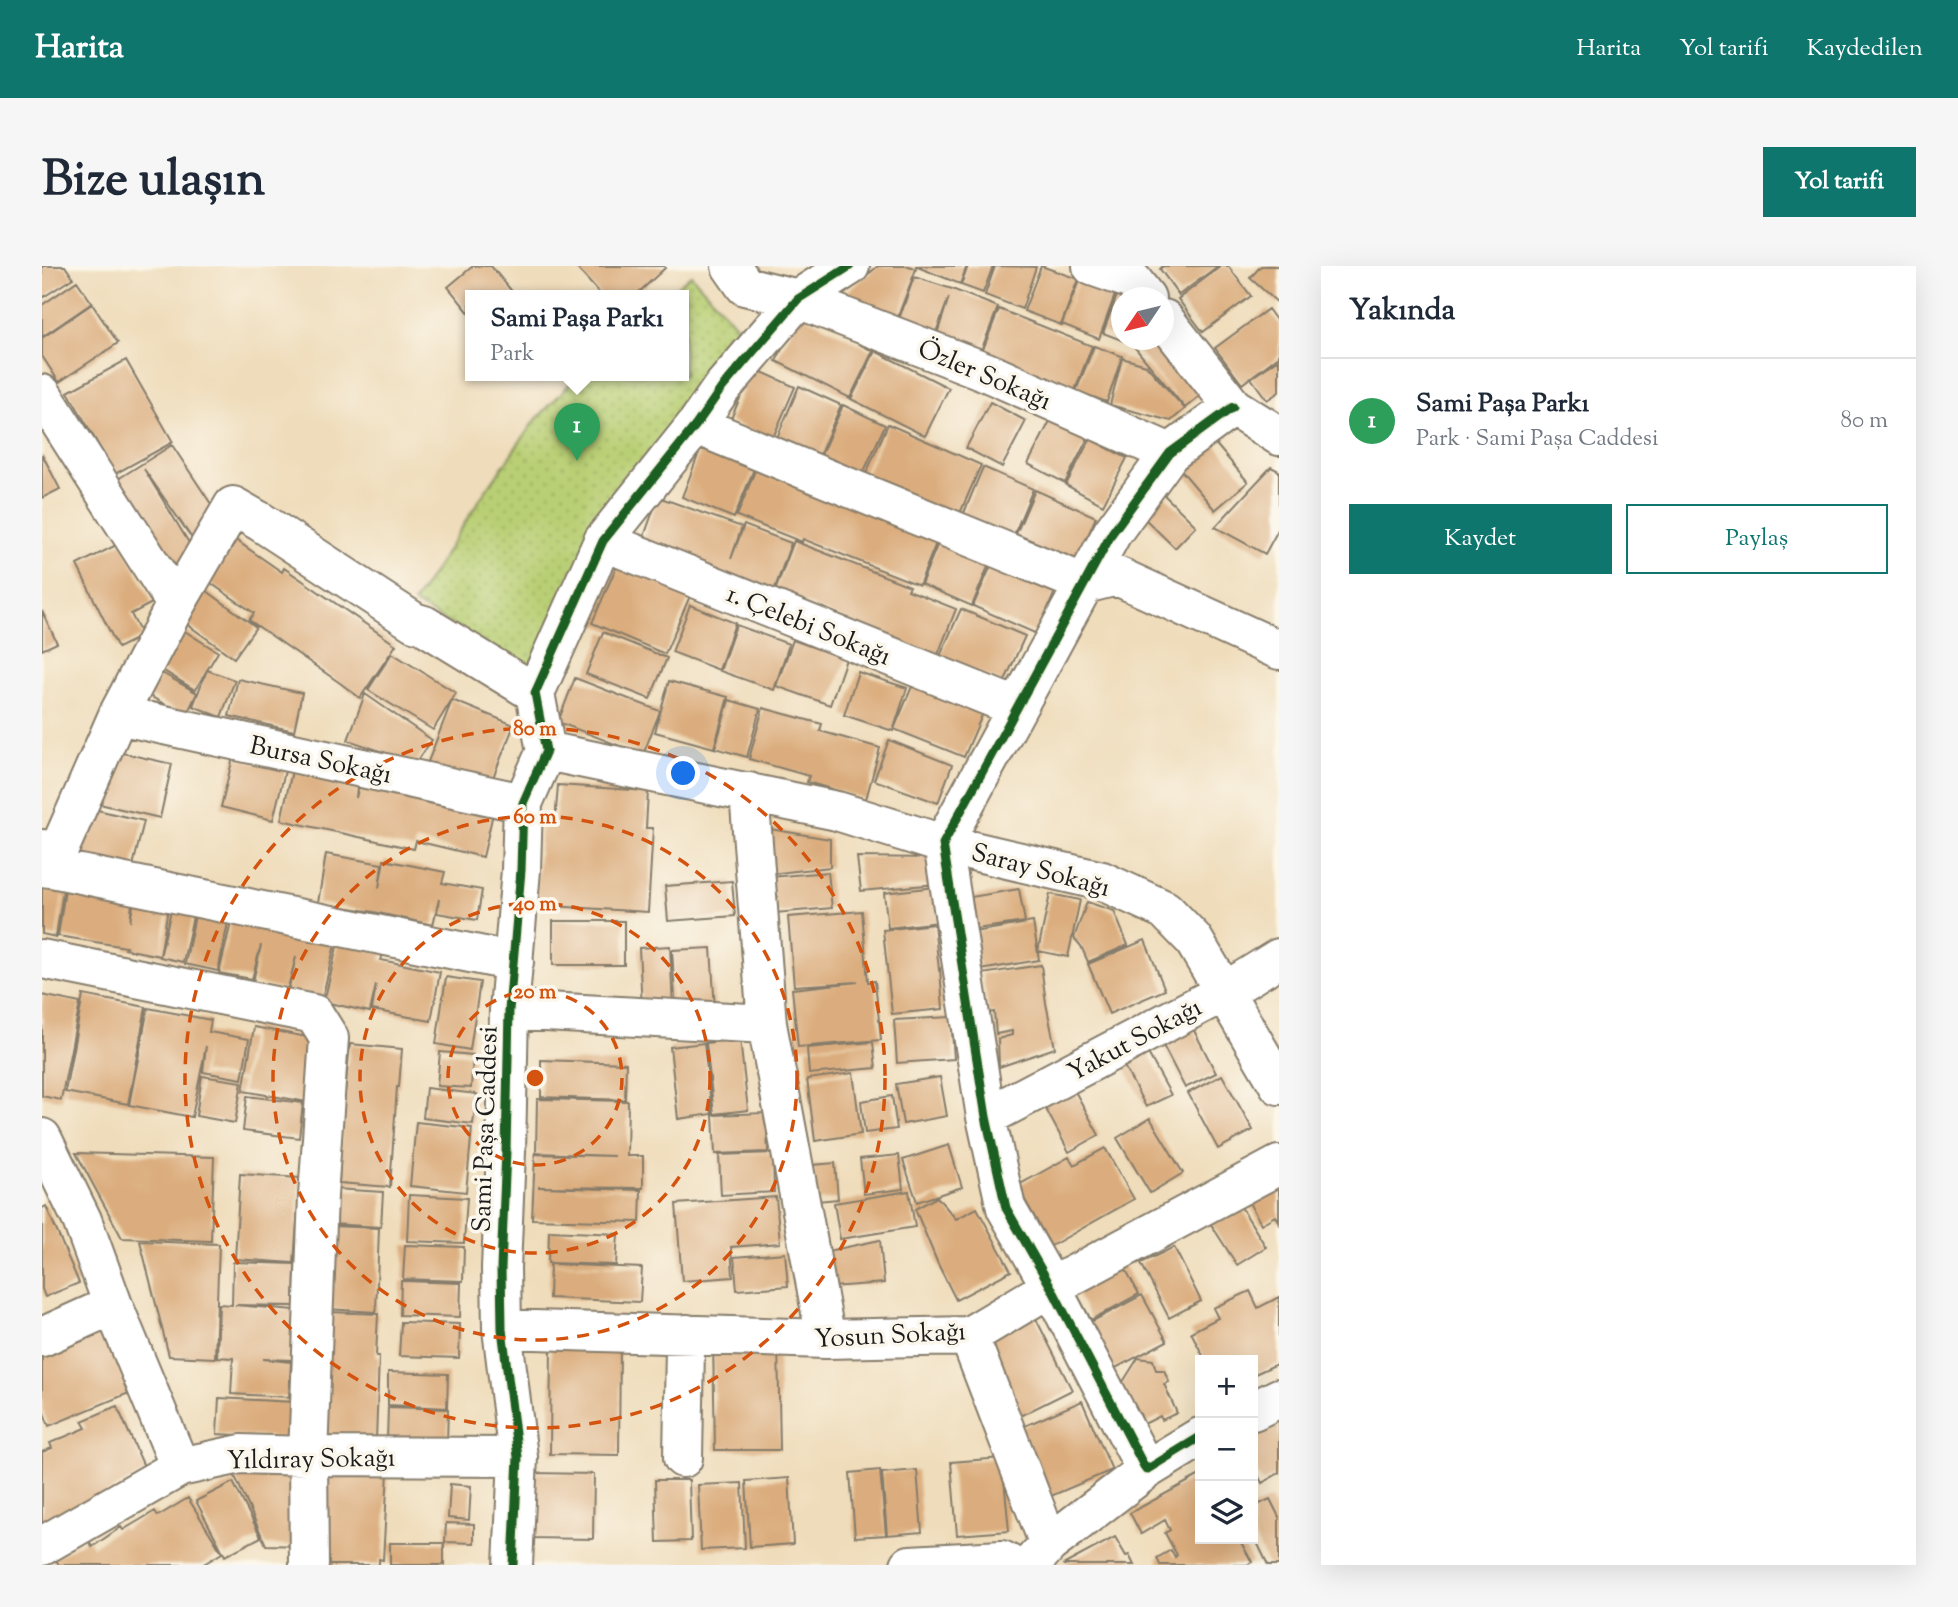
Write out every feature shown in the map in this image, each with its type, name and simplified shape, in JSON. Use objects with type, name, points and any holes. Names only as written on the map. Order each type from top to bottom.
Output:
[{"type":"street","name":"Özler Sokağı","points":[[731,266],[745,286],[798,299],[984,371],[1170,453]]},
{"type":"street","points":[[546,751],[535,693],[603,541],[721,390],[798,299],[850,266]]},
{"type":"street","points":[[1091,266],[1132,280],[1137,287]]},
{"type":"street","points":[[1174,332],[1233,407],[1279,436]]},
{"type":"street","points":[[42,394],[176,604]]},
{"type":"street","points":[[1146,1470],[1051,1287],[1006,1208],[986,1117],[943,844],[1112,533],[1170,453],[1233,407]]},
{"type":"street","points":[[696,425],[1085,583],[1117,576],[1279,650]]},
{"type":"street","points":[[514,962],[45,861],[176,604],[233,506],[414,622],[424,625],[535,693]]},
{"type":"street","name":"1. Çelebi Sokağı","points":[[603,541],[1016,707]]},
{"type":"street","name":"Bursa Sokağı","points":[[118,715],[523,803]]},
{"type":"street","name":"Saray Sokağı","points":[[546,751],[837,811],[943,844],[1102,881],[1165,909],[1193,939],[1279,1085]]},
{"type":"street","name":"Sami Paşa Caddesi","points":[[513,1565],[518,1457],[502,1329],[501,1268],[509,1010],[521,870],[523,803],[546,751]]},
{"type":"street","points":[[749,792],[767,1024],[826,1339]]},
{"type":"street","name":"Yakut Sokağı","points":[[986,1117],[1224,992],[1279,958]]},
{"type":"street","points":[[42,959],[314,1014],[329,1038],[318,1210],[308,1456],[309,1565]]},
{"type":"street","points":[[509,1010],[767,1024]]},
{"type":"street","points":[[42,1138],[82,1220],[113,1305],[180,1467]]},
{"type":"street","name":"Yosun Sokağı","points":[[502,1329],[826,1339],[969,1336],[1051,1287],[1279,1165]]},
{"type":"street","points":[[42,1337],[113,1305]]},
{"type":"street","points":[[683,1458],[687,1334]]},
{"type":"street","points":[[969,1336],[1039,1555],[1146,1470],[1195,1440]]},
{"type":"street","points":[[1258,1408],[1279,1398]]},
{"type":"street","name":"Yıldıray Sokağı","points":[[42,1546],[180,1467],[241,1454],[518,1457]]},
{"type":"street","points":[[910,1565],[1002,1560],[1011,1565]]},
{"type":"green space","points":[[691,275],[743,333],[605,520],[528,668],[414,603],[480,499],[533,423],[572,381],[689,381],[689,290],[673,290]]},
{"type":"building","points":[[42,266],[65,266],[73,278],[42,298]]},
{"type":"building","points":[[473,266],[491,266],[511,290],[465,290],[465,308],[448,287]]},
{"type":"building","points":[[575,266],[665,268],[641,290],[597,290]]},
{"type":"building","points":[[878,266],[909,266],[916,269],[897,319],[841,297]]},
{"type":"building","points":[[915,266],[967,266],[960,284]]},
{"type":"building","points":[[968,266],[993,266],[983,293],[961,285]]},
{"type":"building","points":[[995,266],[1036,267],[1022,309],[985,295]]},
{"type":"building","points":[[1041,266],[1078,279],[1061,325],[1024,311]]},
{"type":"building","points":[[1163,266],[1218,266],[1179,295],[1160,269]]},
{"type":"building","points":[[1221,266],[1228,266],[1251,296],[1203,332],[1178,299]]},
{"type":"building","points":[[1261,266],[1279,266],[1279,304],[1250,278]]},
{"type":"building","points":[[914,277],[998,307],[981,351],[937,334],[949,297],[935,335],[898,322]]},
{"type":"building","points":[[1080,278],[1111,290],[1111,306],[1099,339],[1062,324]]},
{"type":"building","points":[[77,281],[92,303],[42,337],[42,305]]},
{"type":"building","points":[[92,304],[118,343],[59,382],[42,356],[42,338]]},
{"type":"building","points":[[999,309],[1092,346],[1075,390],[982,352]]},
{"type":"building","points":[[1268,309],[1279,324],[1279,356],[1242,384],[1215,348]]},
{"type":"building","points":[[1111,312],[1111,336],[1103,333]]},
{"type":"building","points":[[800,314],[873,351],[850,398],[776,361]]},
{"type":"building","points":[[1094,346],[1122,356],[1107,402],[1076,391]]},
{"type":"building","points":[[1137,350],[1166,350],[1203,393],[1185,408]]},
{"type":"building","points":[[875,351],[949,388],[925,436],[851,399]]},
{"type":"building","points":[[1122,358],[1146,365],[1185,409],[1171,421],[1110,405]]},
{"type":"building","points":[[1279,359],[1279,392],[1267,400],[1251,378]]},
{"type":"building","points":[[126,360],[173,442],[115,474],[68,392]]},
{"type":"building","points":[[753,368],[795,387],[772,440],[730,421]]},
{"type":"building","points":[[799,386],[841,405],[818,459],[776,440]]},
{"type":"building","points":[[990,402],[1026,421],[1002,467],[966,448]]},
{"type":"building","points":[[843,405],[885,425],[861,478],[819,459]]},
{"type":"building","points":[[1052,417],[1089,436],[1065,483],[1028,464]]},
{"type":"building","points":[[888,424],[981,465],[958,518],[864,478]]},
{"type":"building","points":[[1090,439],[1127,458],[1103,505],[1066,485]]},
{"type":"building","points":[[1214,442],[1248,482],[1215,510],[1181,470]]},
{"type":"building","points":[[172,445],[215,510],[196,544],[144,469],[197,556],[174,570],[118,479]]},
{"type":"building","points":[[702,445],[755,467],[734,518],[682,497]]},
{"type":"building","points":[[42,454],[60,489],[42,498]]},
{"type":"building","points":[[758,463],[940,533],[919,585],[737,516]]},
{"type":"building","points":[[983,467],[1033,489],[1011,542],[961,520]]},
{"type":"building","points":[[1271,467],[1279,471],[1279,528],[1265,554],[1215,527]]},
{"type":"building","points":[[1035,490],[1096,517],[1074,568],[1013,541]]},
{"type":"building","points":[[1159,490],[1196,526],[1175,548],[1138,512]]},
{"type":"building","points":[[658,497],[742,527],[731,559],[744,525],[791,543],[774,591],[641,545]]},
{"type":"building","points":[[227,534],[282,572],[284,568],[396,645],[360,698],[249,620],[254,613],[199,575]]},
{"type":"building","points":[[941,536],[992,557],[972,606],[921,584]]},
{"type":"building","points":[[794,541],[910,586],[908,590],[956,609],[937,657],[775,591]]},
{"type":"building","points":[[122,542],[152,603],[131,614],[142,636],[118,648],[77,565]]},
{"type":"building","points":[[994,559],[1057,587],[1037,634],[973,606]]},
{"type":"building","points":[[617,565],[690,596],[665,654],[592,623]]},
{"type":"building","points":[[203,588],[256,627],[234,658],[181,620]]},
{"type":"building","points":[[690,605],[735,623],[719,670],[672,652]]},
{"type":"building","points":[[961,609],[1025,636],[1004,683],[940,656]]},
{"type":"building","points":[[42,611],[57,643],[42,650]]},
{"type":"building","points":[[736,625],[789,644],[774,690],[720,671]]},
{"type":"building","points":[[183,630],[218,652],[195,690],[159,668]]},
{"type":"building","points":[[603,632],[667,658],[650,699],[586,674]]},
{"type":"building","points":[[793,640],[846,659],[830,705],[776,686]]},
{"type":"building","points":[[392,653],[456,693],[433,730],[368,690]]},
{"type":"building","points":[[207,670],[235,680],[221,717],[193,706]]},
{"type":"building","points":[[858,672],[907,688],[893,731],[844,715]]},
{"type":"building","points":[[162,673],[197,693],[186,716],[150,696]]},
{"type":"building","points":[[575,678],[660,711],[643,755],[558,722]]},
{"type":"building","points":[[238,679],[302,693],[294,731],[229,716]]},
{"type":"building","points":[[669,681],[728,697],[714,748],[655,732]]},
{"type":"building","points":[[913,684],[983,713],[964,757],[894,729]]},
{"type":"building","points":[[365,694],[432,740],[416,763],[348,740]]},
{"type":"building","points":[[452,700],[514,725],[492,780],[424,772]]},
{"type":"building","points":[[729,700],[760,709],[747,757],[715,748]]},
{"type":"building","points":[[763,708],[822,724],[820,731],[880,748],[866,799],[807,782],[809,776],[749,759]]},
{"type":"building","points":[[889,740],[952,765],[938,803],[874,780]]},
{"type":"building","points":[[118,752],[172,764],[160,818],[91,802]]},
{"type":"building","points":[[233,757],[285,771],[273,820],[221,807]]},
{"type":"building","points":[[292,771],[357,787],[356,798],[359,785],[494,809],[483,857],[416,841],[414,849],[281,820]]},
{"type":"building","points":[[558,785],[648,791],[646,828],[653,828],[648,912],[536,905],[541,822],[555,823]]},
{"type":"building","points":[[89,808],[144,821],[131,874],[62,858]]},
{"type":"building","points":[[770,829],[830,839],[830,867],[770,874]]},
{"type":"building","points":[[326,854],[382,864],[379,888],[384,860],[445,872],[442,883],[482,890],[477,920],[437,913],[439,899],[433,925],[318,903]]},
{"type":"building","points":[[857,857],[931,858],[937,884],[861,891]]},
{"type":"building","points":[[828,872],[832,908],[775,913],[771,877]]},
{"type":"building","points":[[42,881],[64,884],[56,937],[42,934]]},
{"type":"building","points":[[732,881],[735,916],[668,921],[665,886]]},
{"type":"building","points":[[66,883],[133,894],[130,922],[136,890],[170,896],[160,956],[125,949],[126,947],[58,936]]},
{"type":"building","points":[[935,887],[939,922],[888,928],[884,893]]},
{"type":"building","points":[[1019,889],[1025,922],[976,929],[971,897]]},
{"type":"building","points":[[1050,894],[1080,900],[1068,957],[1038,951]]},
{"type":"building","points":[[173,902],[195,907],[183,962],[160,957]]},
{"type":"building","points":[[1087,902],[1114,911],[1128,945],[1088,962],[1074,938]]},
{"type":"building","points":[[197,906],[230,913],[218,971],[185,964]]},
{"type":"building","points":[[862,911],[868,982],[875,981],[881,1040],[798,1047],[792,989],[858,982],[794,986],[788,917]]},
{"type":"building","points":[[233,914],[336,940],[322,999],[288,991],[296,957],[287,991],[253,982],[261,945],[252,979],[219,973]]},
{"type":"building","points":[[553,921],[624,921],[624,965],[553,965]]},
{"type":"building","points":[[1033,922],[1039,960],[980,970],[974,932]]},
{"type":"building","points":[[934,924],[943,1009],[892,1014],[883,930]]},
{"type":"building","points":[[1145,940],[1165,990],[1109,1014],[1088,964]]},
{"type":"building","points":[[338,942],[383,953],[381,960],[440,972],[431,1021],[372,1010],[376,985],[370,1012],[324,1002]]},
{"type":"building","points":[[670,946],[673,1008],[642,1009],[639,948]]},
{"type":"building","points":[[711,948],[715,1010],[676,1012],[672,950]]},
{"type":"building","points":[[1041,965],[1055,1048],[999,1067],[998,1039],[1012,1035],[1012,1031],[996,1034],[994,1012],[989,1013],[982,974]]},
{"type":"building","points":[[446,977],[480,982],[470,1050],[436,1044]]},
{"type":"building","points":[[42,995],[80,1003],[61,1100],[42,1096]]},
{"type":"building","points":[[83,995],[146,1007],[128,1104],[65,1092]]},
{"type":"building","points":[[148,1008],[211,1020],[209,1032],[249,1039],[242,1079],[203,1072],[206,1046],[192,1117],[129,1105]]},
{"type":"building","points":[[951,1017],[954,1059],[897,1063],[894,1020]]},
{"type":"building","points":[[1187,1017],[1216,1073],[1185,1088],[1156,1032]]},
{"type":"building","points":[[254,1027],[318,1039],[307,1102],[243,1091]]},
{"type":"building","points":[[740,1039],[748,1110],[714,1114],[706,1043]]},
{"type":"building","points":[[873,1042],[876,1068],[809,1074],[807,1048]]},
{"type":"building","points":[[704,1043],[712,1114],[678,1119],[670,1047]]},
{"type":"building","points":[[350,1044],[402,1049],[390,1187],[339,1183]]},
{"type":"building","points":[[1143,1044],[1171,1095],[1146,1107],[1119,1057]]},
{"type":"building","points":[[440,1052],[473,1055],[471,1088],[437,1086]]},
{"type":"building","points":[[541,1060],[626,1063],[625,1100],[541,1097]]},
{"type":"building","points":[[853,1073],[861,1134],[815,1141],[807,1079]]},
{"type":"building","points":[[1222,1075],[1253,1130],[1218,1149],[1188,1093]]},
{"type":"building","points":[[202,1076],[242,1082],[235,1123],[196,1116]]},
{"type":"building","points":[[940,1077],[947,1116],[903,1124],[896,1084]]},
{"type":"building","points":[[1071,1084],[1099,1135],[1069,1152],[1041,1100]]},
{"type":"building","points":[[426,1088],[477,1094],[473,1124],[423,1118]]},
{"type":"building","points":[[247,1096],[303,1103],[299,1138],[243,1131]]},
{"type":"building","points":[[892,1096],[897,1129],[865,1133],[861,1101]]},
{"type":"building","points":[[537,1099],[628,1101],[627,1156],[643,1156],[643,1188],[538,1187],[641,1190],[640,1222],[532,1219],[535,1154],[614,1156],[536,1153]]},
{"type":"building","points":[[766,1113],[768,1152],[715,1154],[713,1115]]},
{"type":"building","points":[[1150,1118],[1183,1173],[1150,1193],[1117,1138]]},
{"type":"building","points":[[416,1122],[472,1128],[466,1192],[410,1186]]},
{"type":"building","points":[[949,1145],[962,1187],[917,1202],[903,1160]]},
{"type":"building","points":[[1105,1148],[1134,1199],[1051,1246],[1017,1186],[1069,1157],[1074,1165]]},
{"type":"building","points":[[76,1153],[214,1157],[211,1241],[122,1238]]},
{"type":"building","points":[[773,1153],[774,1192],[721,1195],[719,1155]]},
{"type":"building","points":[[899,1155],[903,1189],[864,1194],[860,1159]]},
{"type":"building","points":[[835,1163],[838,1199],[817,1201],[813,1165]]},
{"type":"building","points":[[1279,1169],[1279,1223],[1275,1216],[1261,1224],[1242,1190]]},
{"type":"building","points":[[240,1174],[300,1178],[294,1263],[235,1259]]},
{"type":"building","points":[[334,1189],[383,1192],[381,1227],[332,1224]]},
{"type":"building","points":[[909,1191],[915,1227],[840,1239],[834,1203]]},
{"type":"building","points":[[409,1195],[467,1198],[464,1243],[407,1241]]},
{"type":"building","points":[[776,1197],[780,1243],[731,1247],[733,1277],[682,1281],[676,1204]]},
{"type":"building","points":[[937,1197],[956,1219],[977,1208],[1011,1271],[956,1300],[915,1209]]},
{"type":"building","points":[[1236,1199],[1266,1247],[1237,1265],[1207,1218]]},
{"type":"building","points":[[46,1206],[79,1283],[45,1297],[42,1289],[42,1208]]},
{"type":"building","points":[[330,1226],[379,1228],[376,1312],[327,1309]]},
{"type":"building","points":[[549,1231],[618,1234],[616,1265],[548,1263]]},
{"type":"building","points":[[880,1240],[884,1283],[831,1287],[828,1251]]},
{"type":"building","points":[[140,1241],[219,1244],[215,1358],[169,1356]]},
{"type":"building","points":[[405,1245],[464,1247],[463,1281],[403,1279]]},
{"type":"building","points":[[1174,1247],[1201,1301],[1169,1318],[1141,1263]]},
{"type":"building","points":[[785,1253],[788,1286],[737,1290],[734,1257]]},
{"type":"building","points":[[1118,1255],[1139,1294],[1091,1320],[1070,1281]]},
{"type":"building","points":[[233,1262],[295,1264],[294,1306],[235,1305],[295,1310],[292,1360],[263,1359],[291,1362],[289,1397],[231,1394],[233,1358],[217,1357],[219,1304],[232,1305]]},
{"type":"building","points":[[550,1264],[642,1268],[640,1302],[549,1298]]},
{"type":"building","points":[[401,1281],[461,1283],[460,1317],[400,1315]]},
{"type":"building","points":[[1250,1291],[1258,1308],[1279,1297],[1279,1363],[1258,1373],[1258,1355],[1202,1355],[1191,1332],[1218,1318],[1213,1308]]},
{"type":"building","points":[[1142,1295],[1167,1341],[1112,1370],[1087,1324]]},
{"type":"building","points":[[329,1312],[378,1314],[376,1440],[323,1438]]},
{"type":"building","points":[[1034,1315],[1072,1390],[1020,1416],[982,1340]]},
{"type":"building","points":[[401,1322],[460,1324],[459,1358],[399,1356]]},
{"type":"building","points":[[104,1332],[129,1393],[49,1426],[42,1408],[42,1357]]},
{"type":"building","points":[[778,1341],[780,1450],[715,1450],[713,1342]]},
{"type":"building","points":[[551,1343],[620,1343],[619,1455],[550,1454]]},
{"type":"building","points":[[1138,1358],[1153,1360],[1156,1370],[1164,1370],[1169,1382],[1164,1384],[1177,1413],[1162,1420],[1160,1416],[1144,1424],[1140,1414],[1132,1413],[1121,1385]]},
{"type":"building","points":[[388,1372],[448,1374],[447,1408],[388,1405]]},
{"type":"building","points":[[219,1398],[294,1402],[292,1438],[217,1434]]},
{"type":"building","points":[[1082,1401],[1112,1470],[1051,1496],[1020,1428]]},
{"type":"building","points":[[1279,1405],[1279,1473],[1262,1483],[1258,1475],[1258,1424]]},
{"type":"building","points":[[117,1406],[146,1471],[42,1530],[42,1452],[52,1448],[50,1443],[86,1428],[82,1421]]},
{"type":"building","points":[[388,1407],[448,1409],[447,1443],[387,1441]]},
{"type":"building","points":[[1002,1458],[1009,1531],[957,1535],[951,1462]]},
{"type":"building","points":[[323,1467],[388,1472],[383,1560],[379,1559],[379,1565],[322,1565]]},
{"type":"building","points":[[880,1470],[886,1535],[855,1537],[850,1473]]},
{"type":"building","points":[[917,1470],[922,1532],[887,1535],[882,1473]]},
{"type":"building","points":[[233,1472],[307,1474],[305,1546],[266,1545]]},
{"type":"building","points":[[532,1473],[594,1474],[593,1539],[531,1538]]},
{"type":"building","points":[[789,1478],[793,1544],[750,1547],[746,1481]]},
{"type":"building","points":[[1195,1478],[1195,1544],[1242,1544],[1252,1562],[1247,1565],[1160,1565],[1157,1558],[1171,1550],[1175,1557],[1177,1555],[1165,1533],[1170,1530],[1165,1520],[1141,1534],[1130,1513]]},
{"type":"building","points":[[655,1480],[689,1480],[691,1541],[657,1542]]},
{"type":"building","points":[[233,1482],[261,1537],[225,1556],[196,1501]]},
{"type":"building","points":[[742,1483],[745,1548],[701,1550],[698,1485]]},
{"type":"building","points":[[450,1484],[471,1486],[469,1520],[448,1518]]},
{"type":"building","points":[[188,1498],[222,1553],[202,1565],[59,1565],[55,1558],[88,1539],[92,1547],[121,1527],[123,1530],[155,1511],[158,1516]]},
{"type":"building","points":[[1270,1499],[1279,1517],[1279,1565],[1268,1565],[1258,1544],[1258,1505]]},
{"type":"building","points":[[446,1523],[474,1524],[474,1543],[445,1542]]},
{"type":"building","points":[[1115,1537],[1134,1565],[1063,1565]]},
{"type":"building","points":[[390,1543],[444,1543],[444,1565],[390,1565]]},
{"type":"cycle path","points":[[513,1565],[518,1457],[502,1329],[501,1268],[509,1010],[521,870],[523,803],[546,751],[535,693],[603,541],[696,425],[721,389],[798,299],[850,266]]},
{"type":"cycle path","points":[[1195,1440],[1146,1470],[1051,1287],[1006,1208],[986,1117],[943,844],[1112,533],[1170,453],[1233,407]]},
{"type":"place","name":"Sami Paşa Parkı","points":[[577,461]]}]
